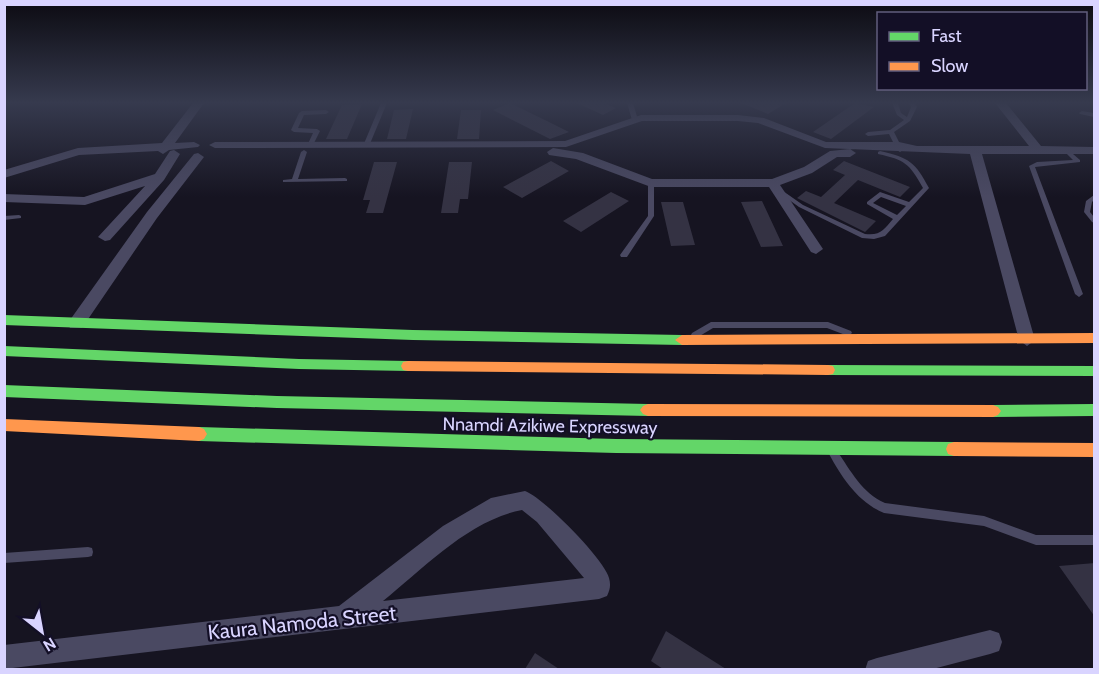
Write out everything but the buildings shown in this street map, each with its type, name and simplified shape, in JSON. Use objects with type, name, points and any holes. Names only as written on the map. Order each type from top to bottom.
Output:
[{"type":"highway","points":[[4,321],[309,333],[692,341],[1095,339]]},
{"type":"highway","points":[[534,337],[669,370]]},
{"type":"highway","points":[[4,351],[299,364],[669,370],[1095,371]]},
{"type":"highway","name":"Nnamdi Azikiwe Expressway","points":[[4,391],[279,403],[880,414],[1095,410]]},
{"type":"highway","points":[[788,425],[880,414]]},
{"type":"highway","name":"Nnamdi Azikiwe Expressway","points":[[4,425],[278,438],[616,446],[1095,450]]},
{"type":"highway","points":[[616,446],[730,432]]},
{"type":"street","points":[[76,324],[195,151],[196,134]]},
{"type":"street","points":[[4,174],[78,152],[132,149],[195,151],[566,144],[593,134]]},
{"type":"street","points":[[792,134],[804,145],[811,157],[808,170]]},
{"type":"street","points":[[795,134],[825,144],[917,150],[1095,150]]},
{"type":"street","points":[[1011,134],[1023,149]]},
{"type":"street","points":[[1025,134],[1038,150]]},
{"type":"street","points":[[307,149],[568,153],[585,156],[626,176],[651,183],[776,186],[834,154],[880,153],[900,149]]},
{"type":"street","points":[[975,149],[1027,340]]},
{"type":"street","points":[[105,237],[160,177],[195,151]]},
{"type":"street","points":[[4,198],[85,201],[160,177]]},
{"type":"street","points":[[776,186],[816,249]]},
{"type":"street","name":"Kaura Namoda Street","points":[[4,657],[342,619],[599,588],[598,578],[544,515],[525,500],[498,505],[451,533],[342,619]]},
{"type":"street","points":[[877,669],[990,642]]},
{"type":"lane","points":[[294,181],[313,134]]},
{"type":"lane","points":[[366,146],[371,134]]},
{"type":"lane","points":[[892,134],[900,149]]},
{"type":"lane","points":[[1066,150],[1078,161],[1032,166],[1079,294]]},
{"type":"lane","points":[[776,186],[801,206],[869,238],[883,234],[926,188],[914,165],[901,157],[880,153]]},
{"type":"lane","points":[[285,181],[345,180]]},
{"type":"lane","points":[[624,255],[651,216],[651,183]]},
{"type":"lane","points":[[897,218],[869,203],[879,194],[910,205]]},
{"type":"lane","points":[[1095,197],[1089,201],[1087,212],[1095,221]]},
{"type":"lane","points":[[4,218],[19,217]]},
{"type":"lane","points":[[830,448],[859,491],[872,504],[884,508],[984,520],[1036,540],[1095,540]]},
{"type":"lane","points":[[4,558],[88,552]]},
{"type":"traffic: fast","points":[[4,320],[413,335],[682,340]]},
{"type":"traffic: fast","points":[[4,351],[299,364],[408,366]]},
{"type":"traffic: fast","points":[[828,370],[1094,371]]},
{"type":"traffic: fast","points":[[4,391],[277,402],[648,410]]},
{"type":"traffic: fast","points":[[993,411],[1094,410]]},
{"type":"traffic: fast","points":[[199,434],[616,446],[954,449]]},
{"type":"traffic: slow","points":[[682,340],[1094,338]]},
{"type":"traffic: slow","points":[[408,366],[828,370]]},
{"type":"traffic: slow","points":[[648,410],[993,411]]},
{"type":"traffic: slow","points":[[4,425],[199,434]]},
{"type":"traffic: slow","points":[[954,449],[1094,450]]}]
